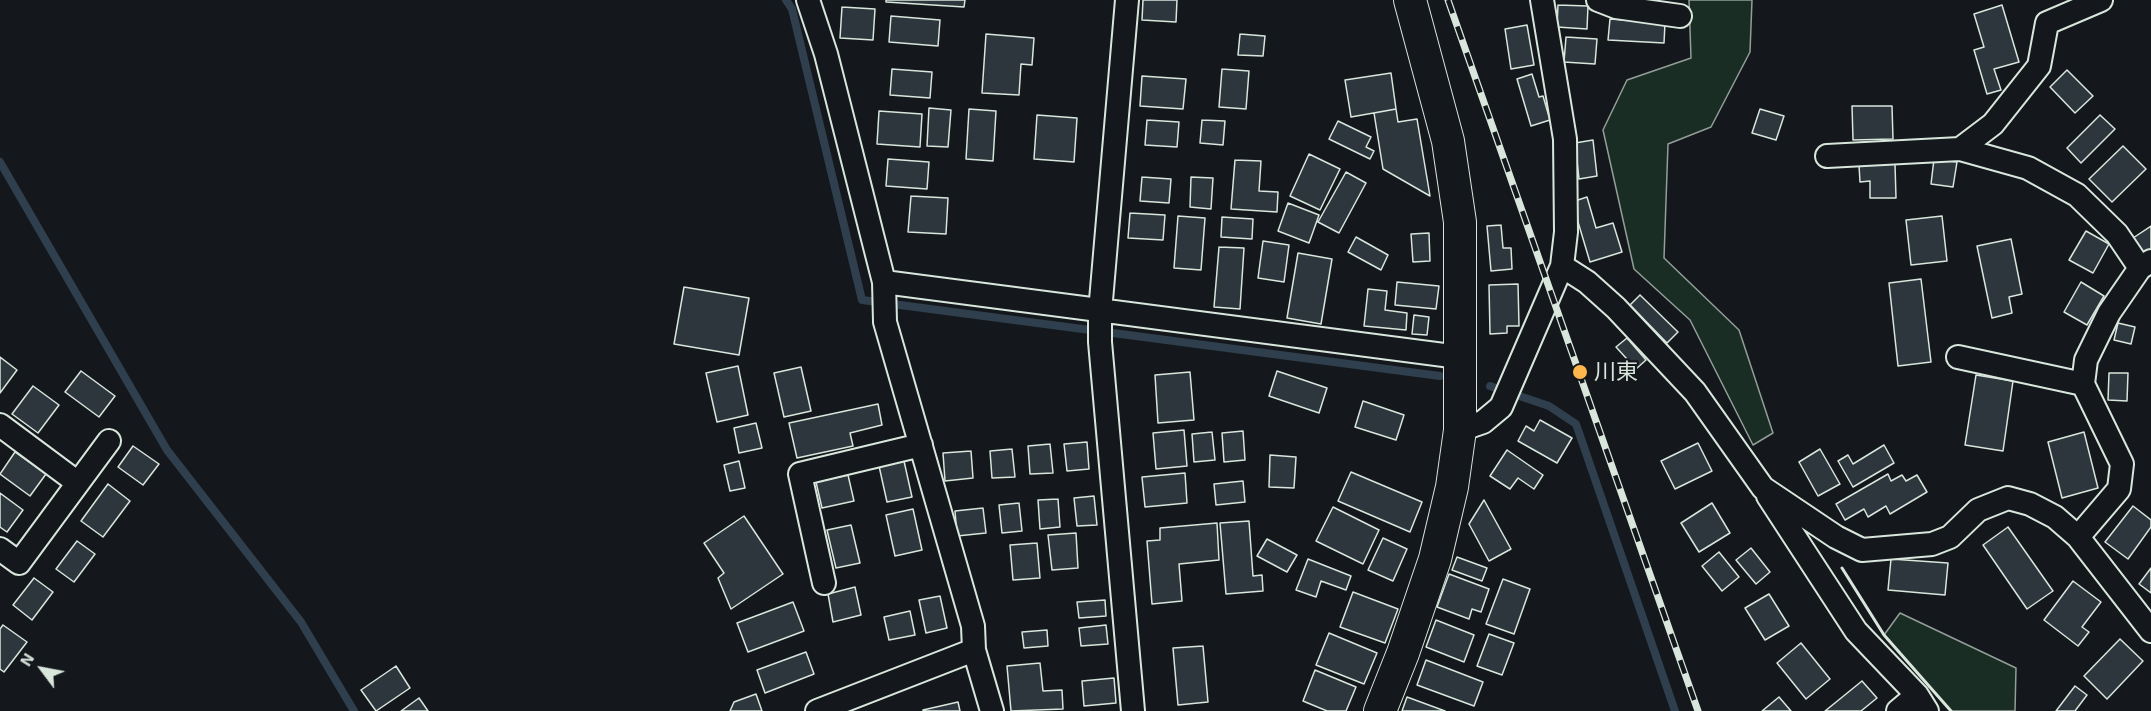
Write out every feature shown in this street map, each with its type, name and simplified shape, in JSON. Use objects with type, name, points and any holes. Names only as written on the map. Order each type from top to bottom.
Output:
[{"type":"street","points":[[808,0],[826,54],[884,282],[885,322],[973,626],[974,650],[992,711]]},
{"type":"street","points":[[1127,0],[1100,312],[1100,342],[1134,711]]},
{"type":"street","points":[[1380,711],[1403,653],[1435,559],[1452,487],[1460,430],[1460,222],[1448,141],[1410,0]]},
{"type":"street","points":[[1460,430],[1483,422],[1501,407],[1562,266],[1566,232],[1565,139],[1542,0]]},
{"type":"street","points":[[1598,0],[1616,7],[1680,15]]},
{"type":"street","points":[[1960,148],[1993,124],[2039,66],[2047,23],[2101,0]]},
{"type":"street","points":[[1827,156],[1960,148],[2028,168],[2077,195],[2145,265],[2109,313],[2086,360],[2083,384],[2122,464],[2119,489],[2078,537]]},
{"type":"street","points":[[1562,266],[1587,282],[1616,308],[1695,392],[1763,488],[1856,631],[1922,703],[1898,711]]},
{"type":"street","points":[[884,282],[1100,312],[1459,357]]},
{"type":"street","points":[[1959,357],[2083,384]]},
{"type":"street","points":[[0,425],[78,483]]},
{"type":"street","points":[[0,549],[19,563],[109,441]]},
{"type":"street","points":[[824,583],[800,474],[921,445]]},
{"type":"street","points":[[1763,488],[1836,537],[1862,550],[1932,544],[1950,537],[1978,510],[2008,498],[2030,504],[2055,517],[2078,537],[2151,631]]},
{"type":"street","points":[[816,711],[974,650]]},
{"type":"green space","points":[[1689,0],[1752,0],[1750,52],[1711,127],[1668,144],[1664,258],[1739,330],[1773,433],[1753,445],[1690,320],[1634,269],[1603,130],[1627,80],[1691,58]]},
{"type":"green space","points":[[1900,613],[2016,668],[2015,711],[1951,711],[1884,635]]},
{"type":"building","points":[[886,0],[965,0],[964,7],[886,2]]},
{"type":"building","points":[[1143,0],[1177,0],[1176,22],[1142,20]]},
{"type":"building","points":[[1558,5],[1588,6],[1587,29],[1557,27]]},
{"type":"building","points":[[2002,5],[2019,62],[1994,69],[2001,90],[1987,94],[1974,50],[1984,47],[1974,14]]},
{"type":"building","points":[[842,7],[875,9],[873,40],[840,38]]},
{"type":"building","points":[[891,16],[940,20],[938,46],[889,42]]},
{"type":"building","points":[[1610,19],[1665,23],[1664,43],[1608,40]]},
{"type":"building","points":[[1527,25],[1534,65],[1511,69],[1505,29]]},
{"type":"building","points":[[986,34],[1034,38],[1032,65],[1021,64],[1019,95],[982,93]]},
{"type":"building","points":[[1240,34],[1265,36],[1263,56],[1238,55]]},
{"type":"building","points":[[1566,37],[1597,39],[1595,64],[1564,62]]},
{"type":"building","points":[[892,69],[932,72],[930,98],[890,95]]},
{"type":"building","points":[[1222,69],[1249,71],[1246,109],[1219,107]]},
{"type":"building","points":[[2067,70],[2093,96],[2075,113],[2050,87]]},
{"type":"building","points":[[1391,73],[1396,109],[1351,117],[1345,80]]},
{"type":"building","points":[[1532,74],[1539,97],[1543,96],[1550,120],[1531,126],[1517,79]]},
{"type":"building","points":[[1142,76],[1186,79],[1183,109],[1140,106]]},
{"type":"building","points":[[1852,106],[1892,106],[1893,139],[1853,140]]},
{"type":"building","points":[[929,108],[951,110],[948,147],[927,146]]},
{"type":"building","points":[[969,109],[996,111],[993,161],[966,159]]},
{"type":"building","points":[[1396,109],[1398,122],[1417,119],[1430,196],[1383,169],[1374,113]]},
{"type":"building","points":[[1760,109],[1784,116],[1776,140],[1752,133]]},
{"type":"building","points":[[879,111],[922,114],[920,147],[877,144]]},
{"type":"building","points":[[1037,115],[1077,118],[1074,162],[1034,159]]},
{"type":"building","points":[[2100,115],[2115,129],[2081,163],[2067,148]]},
{"type":"building","points":[[1147,120],[1179,122],[1177,147],[1145,145]]},
{"type":"building","points":[[1202,120],[1225,121],[1223,145],[1200,143]]},
{"type":"building","points":[[1338,121],[1371,137],[1366,147],[1374,151],[1370,159],[1329,139]]},
{"type":"building","points":[[1593,140],[1597,176],[1579,179],[1575,143]]},
{"type":"building","points":[[2123,146],[2146,169],[2112,202],[2089,179]]},
{"type":"building","points":[[1309,154],[1340,169],[1320,210],[1290,196]]},
{"type":"building","points":[[888,159],[929,162],[927,189],[886,186]]},
{"type":"building","points":[[1934,159],[1957,162],[1953,187],[1931,184]]},
{"type":"building","points":[[1235,160],[1261,161],[1259,191],[1278,192],[1277,212],[1231,209]]},
{"type":"building","points":[[1895,164],[1896,198],[1870,198],[1870,181],[1860,182],[1859,165]]},
{"type":"building","points":[[1346,172],[1366,183],[1339,233],[1318,222]]},
{"type":"building","points":[[1142,177],[1171,179],[1169,203],[1140,201]]},
{"type":"building","points":[[1191,177],[1213,178],[1211,209],[1190,207]]},
{"type":"building","points":[[911,196],[948,198],[946,234],[908,232]]},
{"type":"building","points":[[1587,197],[1596,228],[1613,223],[1622,252],[1590,262],[1572,202]]},
{"type":"building","points":[[1288,203],[1319,215],[1309,243],[1278,231]]},
{"type":"building","points":[[1130,213],[1165,215],[1163,240],[1128,238]]},
{"type":"building","points":[[1178,216],[1205,218],[1201,270],[1174,268]]},
{"type":"building","points":[[1942,216],[1947,261],[1911,265],[1906,220]]},
{"type":"building","points":[[1222,217],[1253,219],[1252,239],[1221,237]]},
{"type":"building","points":[[1501,225],[1503,248],[1511,248],[1512,269],[1491,271],[1487,226]]},
{"type":"building","points":[[2151,226],[2151,251],[2145,255],[2133,238]]},
{"type":"building","points":[[2086,231],[2109,244],[2093,273],[2069,260]]},
{"type":"building","points":[[1429,233],[1430,261],[1413,262],[1411,234]]},
{"type":"building","points":[[1356,237],[1388,255],[1381,270],[1348,252]]},
{"type":"building","points":[[2011,239],[2022,294],[2009,297],[2012,313],[1992,318],[1977,246]]},
{"type":"building","points":[[1263,241],[1289,245],[1284,282],[1258,278]]},
{"type":"building","points":[[1219,247],[1244,248],[1240,309],[1214,307]]},
{"type":"building","points":[[1298,253],[1332,259],[1321,324],[1287,318]]},
{"type":"building","points":[[1921,279],[1931,362],[1898,366],[1889,283]]},
{"type":"building","points":[[1397,282],[1439,286],[1436,309],[1395,305]]},
{"type":"building","points":[[2081,282],[2104,296],[2087,325],[2064,312]]},
{"type":"building","points":[[1518,284],[1519,326],[1507,326],[1507,333],[1490,334],[1489,285]]},
{"type":"building","points":[[684,287],[749,298],[739,355],[674,344]]},
{"type":"building","points":[[1368,289],[1387,291],[1385,310],[1407,313],[1406,330],[1364,326]]},
{"type":"building","points":[[1640,295],[1678,332],[1667,343],[1630,305]]},
{"type":"building","points":[[1414,315],[1429,317],[1427,335],[1412,334]]},
{"type":"building","points":[[2118,323],[2135,327],[2131,344],[2114,340]]},
{"type":"building","points":[[1627,338],[1646,360],[1636,369],[1616,347]]},
{"type":"building","points":[[0,357],[17,370],[0,393]]},
{"type":"building","points":[[738,366],[748,415],[717,422],[706,373]]},
{"type":"building","points":[[801,367],[811,411],[784,417],[774,373]]},
{"type":"building","points":[[81,371],[115,396],[99,417],[65,392]]},
{"type":"building","points":[[1277,371],[1327,388],[1319,413],[1269,396]]},
{"type":"building","points":[[1190,372],[1194,420],[1158,423],[1155,375]]},
{"type":"building","points":[[2109,373],[2128,373],[2127,401],[2108,400]]},
{"type":"building","points":[[1976,375],[2013,381],[2003,451],[1965,445]]},
{"type":"building","points":[[33,386],[59,405],[38,433],[12,414]]},
{"type":"building","points":[[1363,401],[1404,415],[1396,440],[1355,427]]},
{"type":"building","points":[[878,404],[882,425],[850,433],[853,446],[797,458],[789,423]]},
{"type":"building","points":[[1540,420],[1572,438],[1557,463],[1518,441],[1526,426],[1534,431]]},
{"type":"building","points":[[756,423],[762,448],[739,453],[734,428]]},
{"type":"building","points":[[1184,430],[1187,466],[1156,469],[1153,433]]},
{"type":"building","points":[[1243,431],[1245,460],[1224,462],[1222,433]]},
{"type":"building","points":[[1212,432],[1215,460],[1194,462],[1192,434]]},
{"type":"building","points":[[2084,432],[2098,488],[2062,498],[2048,442]]},
{"type":"building","points":[[1087,442],[1089,469],[1067,471],[1064,444]]},
{"type":"building","points":[[1698,443],[1712,471],[1675,489],[1661,461]]},
{"type":"building","points":[[1050,444],[1053,473],[1030,474],[1028,446]]},
{"type":"building","points":[[1884,445],[1894,463],[1853,487],[1838,461],[1848,455],[1853,464]]},
{"type":"building","points":[[133,446],[159,464],[143,485],[118,467]]},
{"type":"building","points":[[1012,449],[1015,477],[992,478],[990,451]]},
{"type":"building","points":[[1820,449],[1840,484],[1818,496],[1799,462]]},
{"type":"building","points":[[1507,450],[1543,475],[1534,489],[1518,478],[1510,489],[1490,476]]},
{"type":"building","points":[[971,451],[973,478],[945,481],[943,453]]},
{"type":"building","points":[[15,452],[46,474],[30,496],[0,474]]},
{"type":"building","points":[[1270,455],[1296,457],[1294,488],[1269,487]]},
{"type":"building","points":[[739,461],[745,488],[730,491],[724,465]]},
{"type":"building","points":[[904,461],[912,497],[887,502],[879,466]]},
{"type":"building","points":[[1351,472],[1422,502],[1410,532],[1338,501]]},
{"type":"building","points":[[1185,473],[1187,503],[1145,507],[1142,477]]},
{"type":"building","points":[[1888,474],[1891,481],[1902,475],[1906,481],[1917,475],[1927,492],[1890,514],[1886,506],[1868,517],[1864,509],[1845,520],[1836,504]]},
{"type":"building","points":[[848,475],[854,501],[822,508],[816,482]]},
{"type":"building","points":[[1243,481],[1245,502],[1216,505],[1214,484]]},
{"type":"building","points":[[108,484],[130,501],[103,537],[81,521]]},
{"type":"building","points":[[0,493],[23,510],[7,532],[0,527]]},
{"type":"building","points":[[1094,496],[1097,525],[1077,526],[1074,498]]},
{"type":"building","points":[[1058,499],[1060,527],[1040,529],[1038,500]]},
{"type":"building","points":[[1484,500],[1511,549],[1489,561],[1469,524]]},
{"type":"building","points":[[1019,503],[1022,531],[1002,533],[999,505]]},
{"type":"building","points":[[1712,503],[1730,533],[1699,552],[1681,523]]},
{"type":"building","points":[[2133,506],[2151,520],[2151,527],[2128,559],[2105,542]]},
{"type":"building","points":[[1333,507],[1379,530],[1363,564],[1316,541]]},
{"type":"building","points":[[983,508],[986,533],[957,536],[955,511]]},
{"type":"building","points":[[913,509],[922,550],[895,556],[886,515]]},
{"type":"building","points":[[744,516],[783,574],[731,609],[718,578],[724,573],[704,543]]},
{"type":"building","points":[[1249,521],[1253,576],[1262,575],[1263,591],[1226,594],[1220,523]]},
{"type":"building","points":[[1217,523],[1219,560],[1179,564],[1182,601],[1152,604],[1147,541],[1160,540],[1160,528]]},
{"type":"building","points":[[851,525],[860,563],[836,568],[827,530]]},
{"type":"building","points":[[2008,527],[2053,591],[2027,609],[1983,545]]},
{"type":"building","points":[[1076,533],[1078,568],[1052,570],[1048,535]]},
{"type":"building","points":[[1383,538],[1407,549],[1393,581],[1368,570]]},
{"type":"building","points":[[1267,539],[1297,555],[1287,572],[1257,556]]},
{"type":"building","points":[[77,541],[95,554],[74,582],[56,569]]},
{"type":"building","points":[[1037,543],[1040,578],[1013,580],[1010,545]]},
{"type":"building","points":[[1751,548],[1770,572],[1756,584],[1736,560]]},
{"type":"building","points":[[1719,552],[1739,577],[1722,591],[1702,566]]},
{"type":"building","points":[[1457,557],[1487,568],[1482,581],[1452,570]]},
{"type":"building","points":[[1308,559],[1351,576],[1346,590],[1321,581],[1316,597],[1296,590]]},
{"type":"building","points":[[1891,559],[1948,563],[1945,595],[1888,590]]},
{"type":"building","points":[[2151,568],[2151,593],[2139,584]]},
{"type":"building","points":[[1449,574],[1489,589],[1481,612],[1472,609],[1469,619],[1437,607]]},
{"type":"building","points":[[34,578],[53,592],[32,620],[13,605]]},
{"type":"building","points":[[1503,579],[1530,589],[1514,634],[1486,624]]},
{"type":"building","points":[[2073,581],[2101,602],[2082,627],[2089,632],[2078,646],[2044,620]]},
{"type":"building","points":[[855,587],[861,615],[833,622],[828,594]]},
{"type":"building","points":[[1353,592],[1398,609],[1385,643],[1340,627]]},
{"type":"building","points":[[1769,594],[1789,626],[1765,640],[1745,608]]},
{"type":"building","points":[[940,596],[947,628],[926,633],[919,600]]},
{"type":"building","points":[[1105,600],[1106,616],[1079,618],[1077,602]]},
{"type":"building","points":[[793,602],[804,631],[748,652],[737,623]]},
{"type":"building","points":[[910,611],[915,635],[889,640],[884,617]]},
{"type":"building","points":[[1436,620],[1474,635],[1464,662],[1426,647]]},
{"type":"building","points":[[3,625],[27,642],[4,672],[0,669],[0,629]]},
{"type":"building","points":[[1106,625],[1108,644],[1081,646],[1079,628]]},
{"type":"building","points":[[1047,630],[1048,646],[1024,648],[1022,632]]},
{"type":"building","points":[[1329,633],[1377,653],[1364,684],[1316,665]]},
{"type":"building","points":[[1489,634],[1514,643],[1502,675],[1477,666]]},
{"type":"building","points":[[2120,639],[2143,661],[2107,699],[2084,676]]},
{"type":"building","points":[[1801,643],[1830,679],[1806,699],[1777,663]]},
{"type":"building","points":[[1203,646],[1208,702],[1178,705],[1173,648]]},
{"type":"building","points":[[806,652],[814,674],[765,693],[757,670]]},
{"type":"building","points":[[1426,660],[1483,682],[1474,706],[1417,685]]},
{"type":"building","points":[[1040,663],[1043,691],[1062,690],[1063,709],[1011,711],[1007,666]]},
{"type":"building","points":[[396,666],[410,688],[376,711],[361,690]]},
{"type":"building","points":[[1315,670],[1356,687],[1346,711],[1327,711],[1303,701]]},
{"type":"building","points":[[1114,678],[1116,703],[1084,706],[1082,681]]},
{"type":"building","points":[[1862,681],[1877,698],[1861,711],[1825,711]]},
{"type":"building","points":[[2075,686],[2087,695],[2075,711],[2056,711]]},
{"type":"building","points":[[756,694],[762,711],[730,711],[734,702]]},
{"type":"building","points":[[1407,697],[1445,711],[1402,711]]},
{"type":"building","points":[[1779,697],[1791,711],[1762,711]]},
{"type":"building","points":[[419,698],[428,711],[401,711]]},
{"type":"building","points":[[958,702],[960,711],[923,711],[923,710]]},
{"type":"waterway","points":[[786,0],[792,9],[862,300],[1440,376]]},
{"type":"waterway","points":[[0,162],[167,450],[301,622],[354,711]]},
{"type":"waterway","points":[[1490,386],[1549,406],[1576,424],[1675,711]]},
{"type":"railway","points":[[1448,0],[1698,711]]},
{"type":"wall","points":[[1842,568],[1884,635],[1951,711]]},
{"type":"place","name":"川東","points":[[1580,372]]}]
